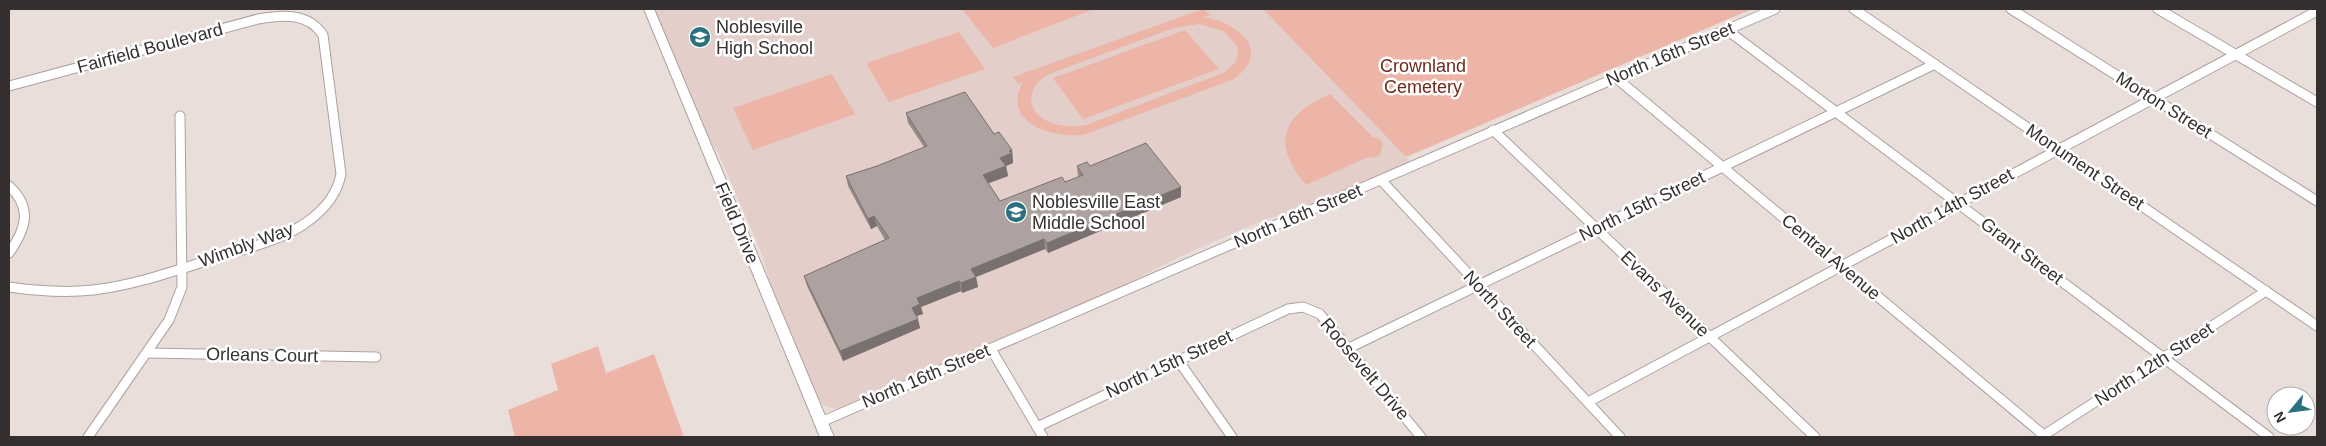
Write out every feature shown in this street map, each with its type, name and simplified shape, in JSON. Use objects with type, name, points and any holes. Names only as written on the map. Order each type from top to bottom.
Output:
[{"type":"street","name":"Field Drive","points":[[649,9],[827,437]]},
{"type":"street","name":"North 16th Street","points":[[821,422],[1775,9]]},
{"type":"street","name":"Monument Street","points":[[1854,9],[2317,326]]},
{"type":"street","name":"Morton Street","points":[[2011,9],[2317,201]]},
{"type":"street","points":[[2158,9],[2317,102]]},
{"type":"street","name":"North 14th Street","points":[[1588,402],[2314,12]]},
{"type":"street","name":"Fairfield Boulevard","points":[[9,86],[244,23],[269,17],[292,16]]},
{"type":"street","name":"Wimbly Way","points":[[9,287],[41,292],[94,290],[136,282],[289,233],[316,215],[337,191],[341,174],[323,35],[312,22],[292,16]]},
{"type":"street","name":"Grant Street","points":[[1727,30],[2269,437]]},
{"type":"street","name":"North 15th Street","points":[[1349,348],[1935,64]]},
{"type":"street","name":"Central Avenue","points":[[1615,78],[2044,437]]},
{"type":"street","points":[[88,437],[148,352],[175,307],[182,287],[180,116]]},
{"type":"street","name":"Evans Avenue","points":[[1493,130],[1815,437]]},
{"type":"street","name":"North Street","points":[[1380,180],[1620,437]]},
{"type":"street","points":[[9,186],[15,190],[24,204],[26,213],[20,234],[9,253]]},
{"type":"street","name":"North 12th Street","points":[[2044,437],[2266,290]]},
{"type":"street","name":"North 15th Street","points":[[1037,426],[1288,309],[1303,307]]},
{"type":"street","name":"Roosevelt Drive","points":[[1303,307],[1320,314],[1421,437]]},
{"type":"street","points":[[990,349],[1043,437]]},
{"type":"street","name":"Orleans Court","points":[[148,352],[376,357]]},
{"type":"street","points":[[1178,360],[1232,437]]},
{"type":"shaded area","name":"Noblesville East Middle School","points":[[654,9],[1263,9],[1412,163],[1336,195],[1259,222],[1179,257],[1109,293],[841,409],[831,408],[823,405],[815,393],[774,295],[761,252],[720,157],[703,127]]},
{"type":"green space","points":[[962,9],[1094,9],[993,48]]},
{"type":"green space","points":[[1203,9],[1210,15],[1204,17],[1229,25],[1247,40],[1251,49],[1250,59],[1244,70],[1232,80],[1083,135],[1058,134],[1033,125],[1024,118],[1018,108],[1018,96],[1023,82],[1018,84],[1013,77]],"holes":[[[1199,24],[1224,31],[1237,46],[1238,55],[1233,65],[1223,73],[1086,125],[1063,126],[1045,120],[1038,115],[1031,102],[1035,87],[1049,74],[1174,28]]]},
{"type":"green space","name":"Crownland Cemetery","points":[[1263,9],[1752,9],[1406,157]]},
{"type":"green space","points":[[1185,30],[1219,69],[1083,119],[1053,78]]},
{"type":"green space","points":[[959,32],[985,69],[889,102],[866,63]]},
{"type":"green space","points":[[832,74],[855,114],[753,150],[733,108]]},
{"type":"green space","points":[[1330,94],[1373,137],[1378,138],[1383,143],[1380,155],[1373,158],[1368,157],[1306,185],[1288,156],[1287,132],[1292,121],[1301,111]]},
{"type":"green space","points":[[598,346],[606,373],[654,354],[684,437],[515,437],[508,410],[558,390],[551,364]]},
{"type":"building","name":"Noblesville East Middle School","points":[[965,92],[994,134],[999,132],[1012,150],[1009,151],[1012,153],[1000,158],[1006,166],[983,175],[1000,201],[1062,177],[1065,182],[1083,175],[1077,166],[1087,162],[1090,166],[1146,143],[1181,187],[1047,243],[1044,239],[971,269],[976,277],[961,283],[959,281],[917,298],[920,304],[912,308],[918,319],[840,351],[804,276],[889,238],[874,216],[868,219],[846,176],[927,146],[906,113]]},
{"type":"place","name":"Noblesville High School","points":[[700,37]]},
{"type":"place","name":"Noblesville East Middle School","points":[[1016,212]]}]
